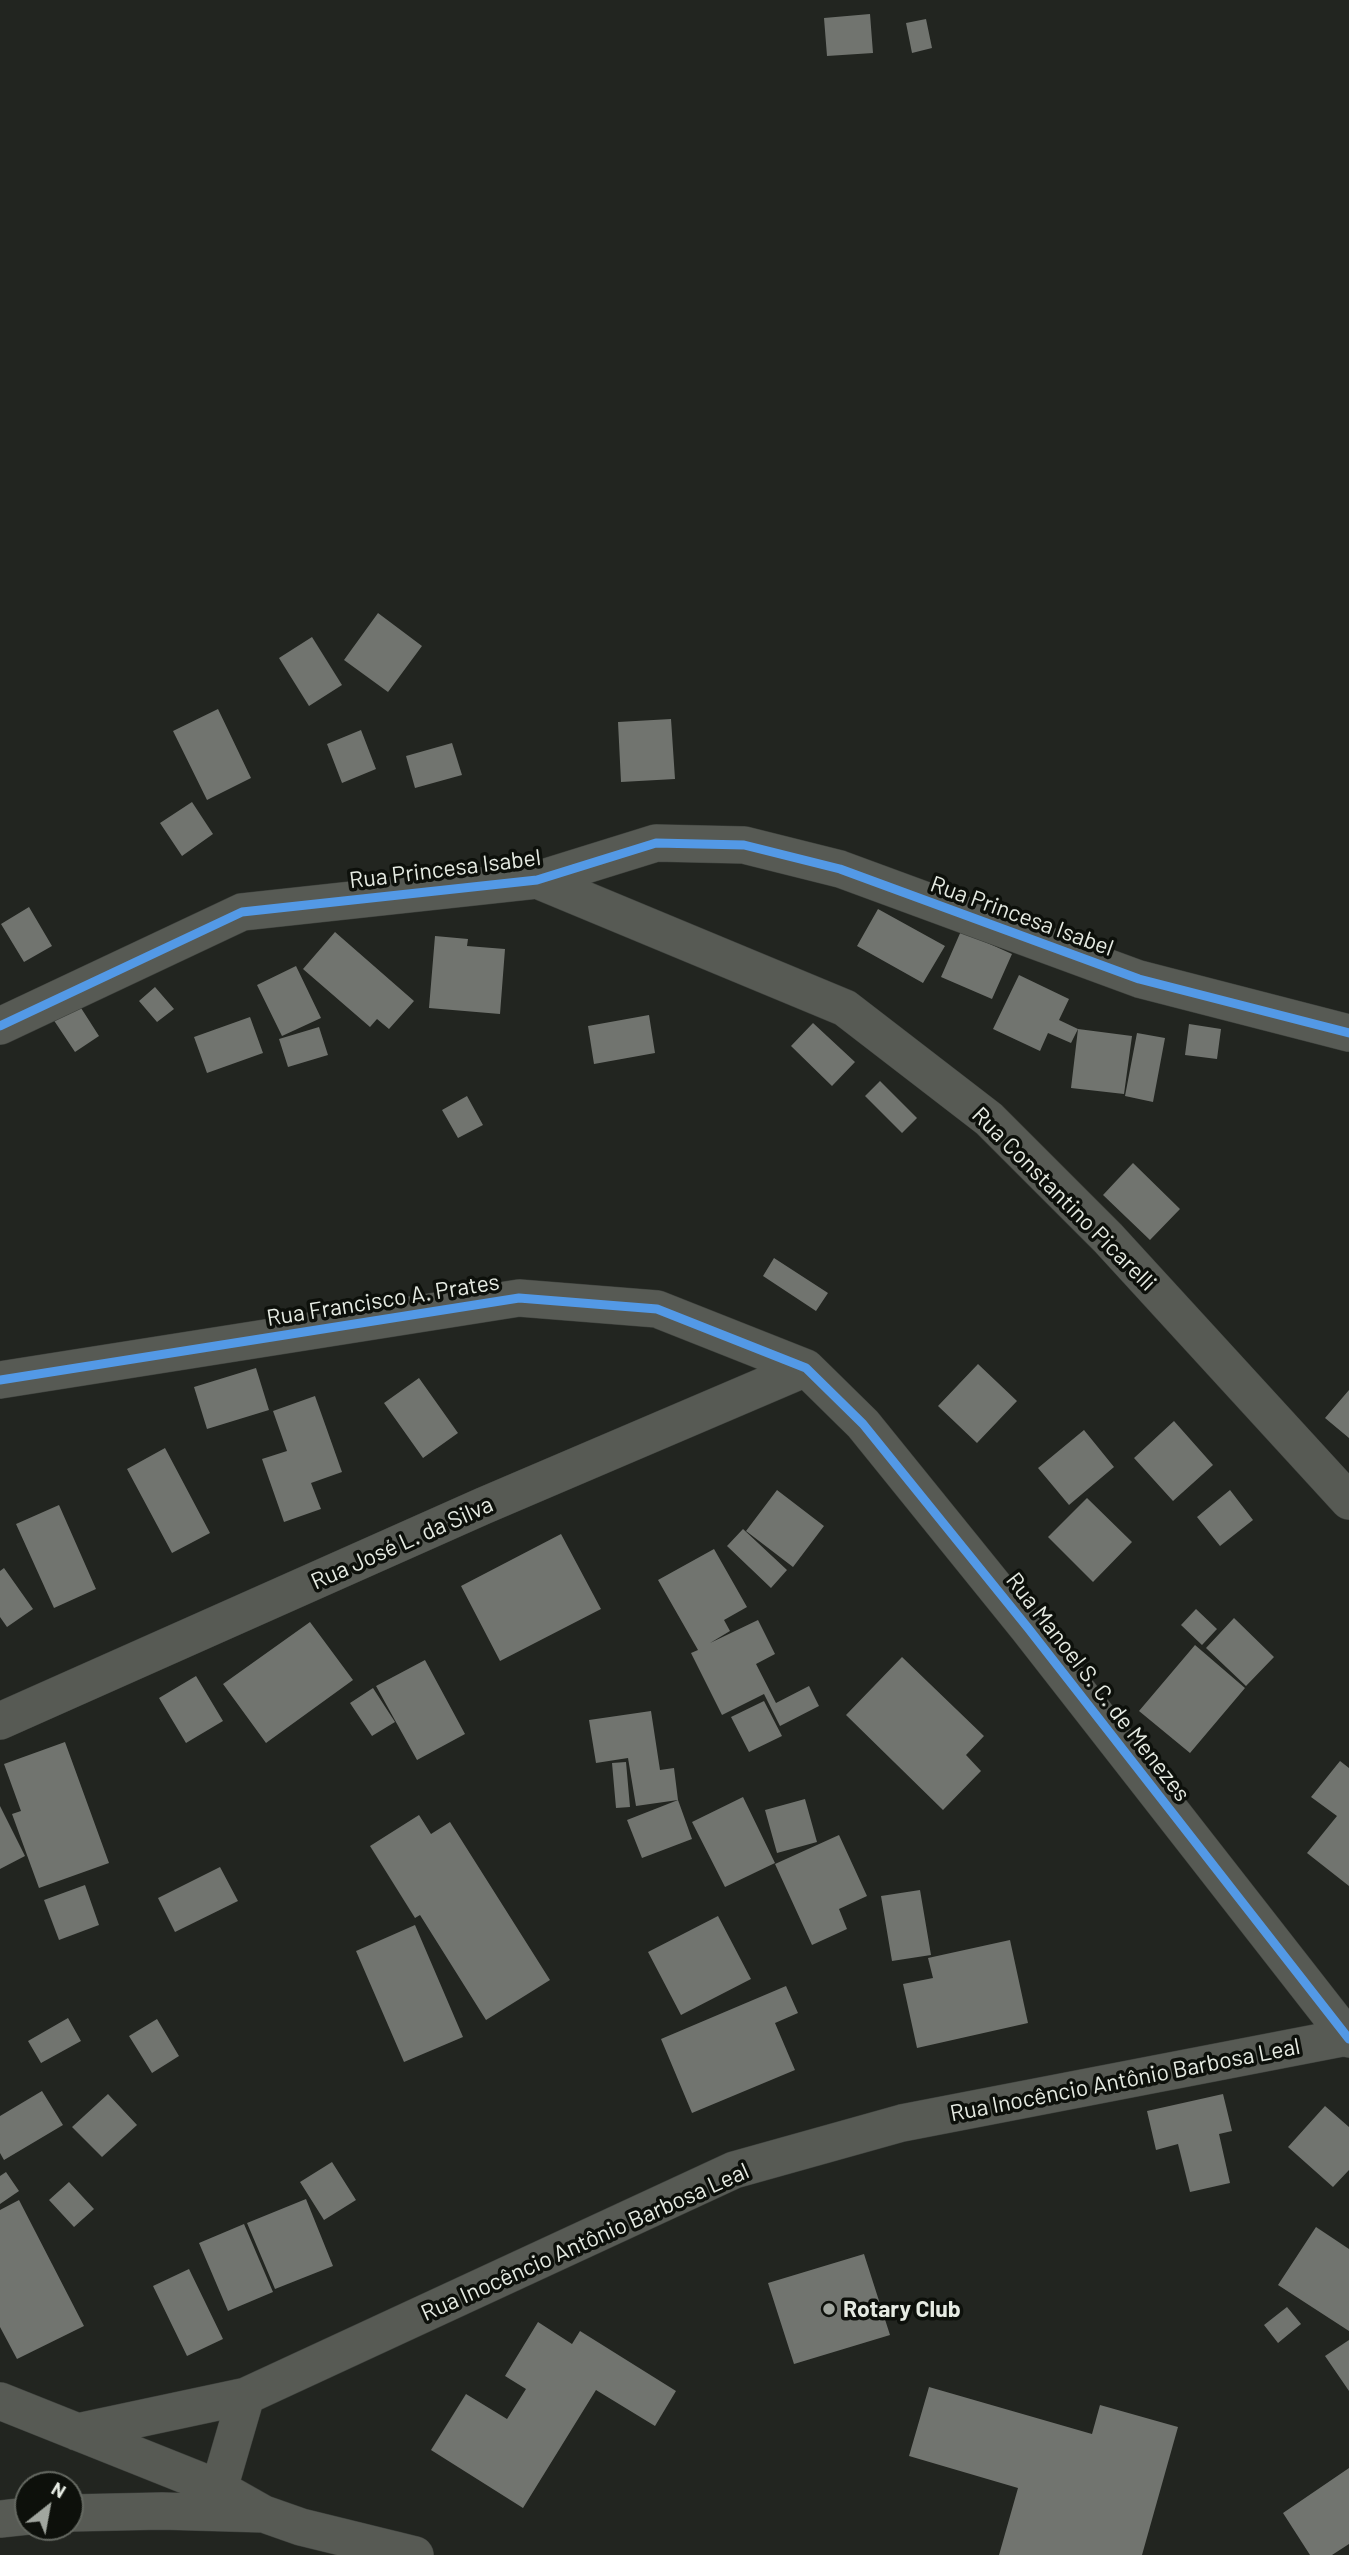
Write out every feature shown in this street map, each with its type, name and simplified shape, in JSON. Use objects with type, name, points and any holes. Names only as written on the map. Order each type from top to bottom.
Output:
[{"type":"street","name":"Rua Princesa Isabel","points":[[0,1026],[242,912],[537,880],[656,843],[744,845],[840,869],[1139,979],[1349,1033]]},
{"type":"street","name":"Rua Constantino Picarelli","points":[[537,880],[845,1008],[989,1119],[1108,1238],[1349,1501]]},
{"type":"street","name":"Rua Francisco A. Prates","points":[[0,1380],[519,1298],[657,1309],[806,1368]]},
{"type":"street","name":"Rua José L. da Silva","points":[[0,1721],[483,1506],[806,1368]]},
{"type":"street","name":"Rua Manoel S. C. de Menezes","points":[[806,1368],[863,1424],[1011,1606],[1348,2038]]},
{"type":"street","name":"Rua Inocêncio Antônio Barbosa Leal","points":[[77,2432],[246,2396],[734,2170],[902,2123],[1348,2038]]},
{"type":"street","points":[[215,2500],[246,2396]]},
{"type":"street","points":[[0,2401],[77,2432],[215,2500],[301,2527],[415,2555]]},
{"type":"street","points":[[84,2512],[215,2500]]},
{"type":"building","points":[[870,14],[873,53],[827,56],[824,18]]},
{"type":"building","points":[[926,19],[932,48],[912,53],[906,23]]},
{"type":"building","points":[[378,613],[422,646],[388,692],[344,660]]},
{"type":"building","points":[[312,637],[342,685],[309,706],[279,658]]},
{"type":"building","points":[[218,709],[251,778],[207,800],[173,731]]},
{"type":"building","points":[[671,719],[675,779],[621,782],[618,722]]},
{"type":"building","points":[[361,730],[376,769],[342,783],[327,744]]},
{"type":"building","points":[[452,743],[462,775],[415,788],[406,756]]},
{"type":"building","points":[[192,802],[213,834],[182,856],[160,823]]},
{"type":"building","points":[[29,907],[52,946],[24,962],[1,924]]},
{"type":"building","points":[[878,909],[945,946],[923,983],[857,946]]},
{"type":"building","points":[[961,931],[1012,954],[992,999],[941,977]]},
{"type":"building","points":[[335,932],[414,1001],[389,1029],[377,1019],[370,1027],[303,969]]},
{"type":"building","points":[[435,936],[468,939],[467,946],[505,949],[500,1014],[429,1008]]},
{"type":"building","points":[[296,966],[321,1018],[282,1036],[257,985]]},
{"type":"building","points":[[1019,975],[1069,999],[1059,1020],[1078,1029],[1071,1043],[1048,1033],[1040,1051],[993,1029]]},
{"type":"building","points":[[155,987],[174,1009],[157,1022],[139,1001]]},
{"type":"building","points":[[74,997],[99,1036],[75,1052],[49,1013]]},
{"type":"building","points":[[649,1015],[655,1053],[594,1064],[588,1026]]},
{"type":"building","points":[[250,1017],[263,1053],[207,1073],[194,1037]]},
{"type":"building","points":[[813,1023],[855,1062],[832,1086],[791,1046]]},
{"type":"building","points":[[1189,1024],[1221,1029],[1217,1059],[1185,1055]]},
{"type":"building","points":[[319,1027],[328,1055],[288,1067],[279,1039]]},
{"type":"building","points":[[1078,1029],[1132,1036],[1124,1094],[1071,1088]]},
{"type":"building","points":[[1137,1033],[1165,1038],[1153,1102],[1125,1096]]},
{"type":"building","points":[[880,1081],[917,1118],[902,1133],[865,1096]]},
{"type":"building","points":[[467,1096],[483,1125],[458,1138],[442,1110]]},
{"type":"building","points":[[1133,1163],[1180,1209],[1150,1240],[1103,1195]]},
{"type":"building","points":[[774,1258],[828,1293],[816,1311],[763,1276]]},
{"type":"building","points":[[978,1364],[1017,1401],[977,1443],[938,1406]]},
{"type":"building","points":[[256,1368],[269,1410],[207,1429],[194,1387]]},
{"type":"building","points":[[419,1378],[458,1433],[423,1458],[384,1403]]},
{"type":"building","points":[[1349,1390],[1349,1438],[1325,1418]]},
{"type":"building","points":[[315,1396],[342,1472],[311,1483],[321,1509],[284,1522],[262,1459],[287,1451],[273,1411]]},
{"type":"building","points":[[1174,1421],[1213,1465],[1173,1501],[1134,1458]]},
{"type":"building","points":[[1084,1430],[1114,1467],[1069,1505],[1038,1468]]},
{"type":"building","points":[[165,1448],[210,1533],[172,1553],[127,1469]]},
{"type":"building","points":[[777,1490],[824,1526],[793,1567],[746,1531]]},
{"type":"building","points":[[1230,1490],[1253,1520],[1220,1546],[1197,1517]]},
{"type":"building","points":[[1087,1498],[1132,1542],[1093,1582],[1048,1537]]},
{"type":"building","points":[[59,1505],[96,1589],[54,1608],[16,1524]]},
{"type":"building","points":[[743,1529],[787,1570],[771,1588],[727,1546]]},
{"type":"building","points":[[561,1534],[601,1609],[500,1661],[461,1586]]},
{"type":"building","points":[[714,1549],[747,1607],[724,1620],[730,1631],[710,1643],[758,1620],[775,1654],[756,1664],[776,1703],[809,1686],[819,1706],[780,1726],[764,1694],[722,1715],[691,1653],[698,1650],[658,1580]]},
{"type":"building","points":[[4,1568],[33,1609],[7,1627],[0,1617],[0,1571]]},
{"type":"building","points":[[1196,1609],[1217,1629],[1202,1645],[1181,1625]]},
{"type":"building","points":[[1234,1618],[1274,1657],[1246,1686],[1206,1648]]},
{"type":"building","points":[[310,1622],[353,1680],[266,1743],[223,1684]]},
{"type":"building","points":[[1195,1645],[1245,1688],[1190,1753],[1139,1711]]},
{"type":"building","points":[[902,1657],[984,1736],[966,1755],[981,1771],[943,1810],[846,1715]]},
{"type":"building","points":[[425,1660],[465,1734],[417,1760],[376,1686]]},
{"type":"building","points":[[196,1676],[223,1721],[186,1743],[159,1698]]},
{"type":"building","points":[[373,1688],[395,1722],[372,1736],[350,1703]]},
{"type":"building","points":[[764,1701],[782,1736],[749,1752],[731,1717]]},
{"type":"building","points":[[651,1711],[660,1770],[674,1768],[678,1800],[636,1806],[628,1758],[596,1763],[589,1720]]},
{"type":"building","points":[[65,1742],[109,1863],[39,1888],[12,1814],[21,1811],[4,1764]]},
{"type":"building","points":[[1340,1761],[1349,1768],[1349,1886],[1307,1853],[1337,1816],[1311,1797]]},
{"type":"building","points":[[626,1762],[630,1807],[616,1808],[612,1763]]},
{"type":"building","points":[[743,1797],[775,1863],[725,1887],[692,1822]]},
{"type":"building","points":[[805,1799],[817,1842],[777,1853],[765,1810]]},
{"type":"building","points":[[678,1800],[692,1839],[642,1858],[627,1820]]},
{"type":"building","points":[[0,1806],[25,1856],[0,1869]]},
{"type":"building","points":[[419,1815],[431,1834],[450,1822],[550,1980],[486,2020],[420,1915],[415,1918],[370,1846]]},
{"type":"building","points":[[839,1835],[867,1896],[839,1909],[847,1929],[812,1945],[775,1864]]},
{"type":"building","points":[[220,1867],[238,1901],[175,1932],[158,1898]]},
{"type":"building","points":[[85,1885],[99,1925],[59,1940],[44,1900]]},
{"type":"building","points":[[920,1890],[931,1955],[892,1961],[881,1896]]},
{"type":"building","points":[[718,1916],[751,1979],[681,2015],[648,1952]]},
{"type":"building","points":[[415,1925],[463,2037],[404,2062],[356,1951]]},
{"type":"building","points":[[1010,1940],[1028,2023],[917,2048],[903,1984],[933,1978],[928,1958]]},
{"type":"building","points":[[786,1986],[798,2013],[775,2023],[795,2070],[692,2113],[661,2039]]},
{"type":"building","points":[[68,2018],[81,2041],[41,2063],[28,2041]]},
{"type":"building","points":[[157,2019],[179,2056],[152,2073],[129,2036]]},
{"type":"building","points":[[42,2091],[63,2125],[4,2160],[0,2153],[0,2116]]},
{"type":"building","points":[[108,2094],[137,2125],[102,2157],[72,2127]]},
{"type":"building","points":[[1223,2094],[1232,2131],[1219,2134],[1230,2183],[1190,2192],[1178,2144],[1156,2150],[1147,2111]]},
{"type":"building","points":[[1325,2106],[1349,2127],[1349,2170],[1333,2187],[1288,2147]]},
{"type":"building","points":[[332,2162],[356,2200],[324,2220],[300,2182]]},
{"type":"building","points":[[6,2172],[19,2191],[0,2204],[0,2176]]},
{"type":"building","points":[[69,2182],[94,2209],[74,2227],[49,2200]]},
{"type":"building","points":[[306,2199],[333,2266],[275,2289],[247,2223]]},
{"type":"building","points":[[19,2200],[84,2326],[17,2359],[0,2327],[0,2210]]},
{"type":"building","points":[[244,2224],[273,2292],[228,2311],[199,2243]]},
{"type":"building","points":[[1316,2227],[1349,2249],[1349,2331],[1278,2285]]},
{"type":"building","name":"Rotary Club","points":[[864,2254],[890,2335],[794,2364],[768,2283]]},
{"type":"building","points":[[189,2269],[223,2339],[187,2356],[153,2286]]},
{"type":"building","points":[[1287,2307],[1301,2324],[1278,2343],[1264,2325]]},
{"type":"building","points":[[538,2322],[572,2344],[580,2331],[676,2391],[655,2426],[596,2390],[523,2508],[431,2450],[466,2394],[507,2419],[526,2389],[505,2376]]},
{"type":"building","points":[[1349,2340],[1349,2391],[1325,2356]]},
{"type":"building","points":[[929,2387],[1092,2434],[1100,2405],[1178,2427],[1142,2555],[999,2555],[1018,2488],[909,2456]]},
{"type":"building","points":[[1349,2468],[1349,2544],[1332,2555],[1310,2555],[1283,2513]]},
{"type":"cycle path","points":[[0,1026],[242,912],[537,880],[656,843],[744,845],[840,869],[1139,979],[1349,1033]]},
{"type":"cycle path","points":[[0,1380],[519,1298],[657,1309],[806,1368],[863,1424],[1028,1628],[1349,2039]]},
{"type":"place","name":"Rotary Club","points":[[829,2309]]}]
